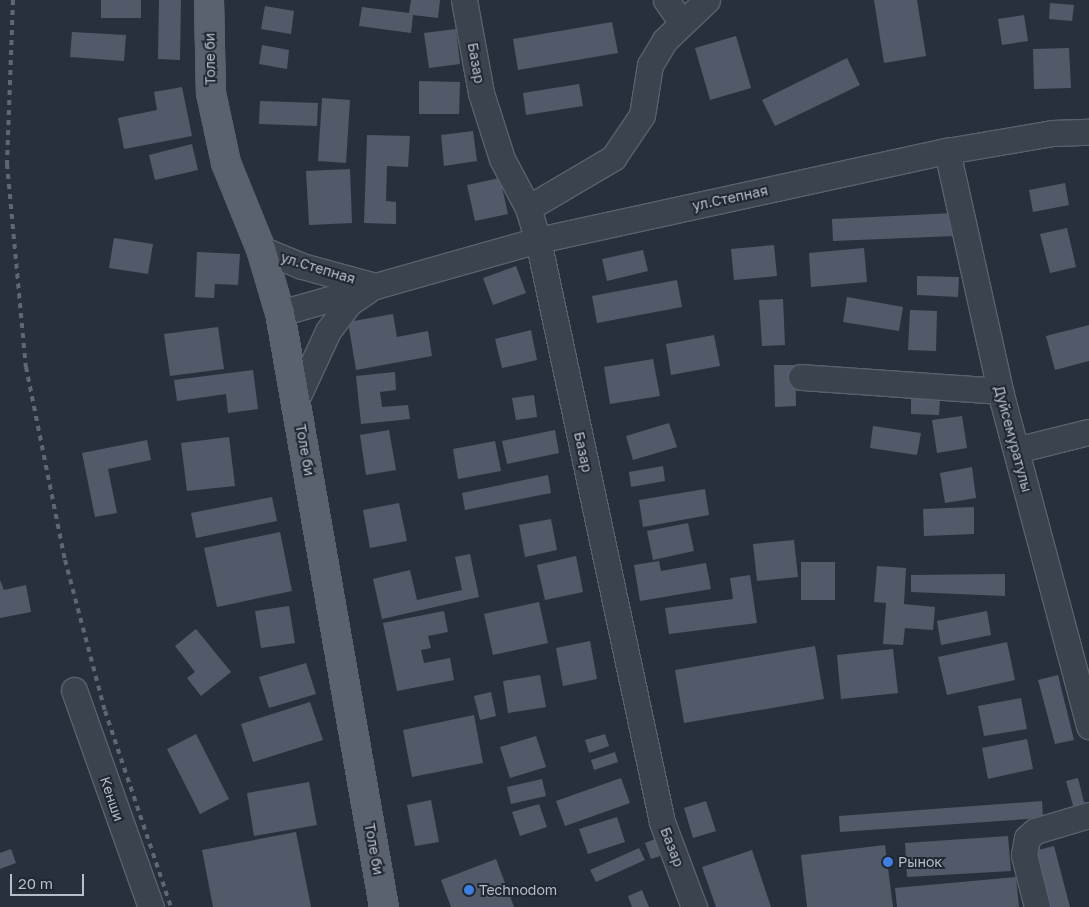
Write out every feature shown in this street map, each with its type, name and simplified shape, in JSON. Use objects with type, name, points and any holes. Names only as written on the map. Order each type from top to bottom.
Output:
[{"type":"main road","name":"Толе би","points":[[209,0],[211,93],[226,163],[261,250],[280,313],[384,907]]},
{"type":"street","name":"Базар","points":[[464,0],[481,93],[502,160],[528,208],[538,240],[662,822],[694,907]]},
{"type":"street","points":[[666,0],[682,23]]},
{"type":"street","points":[[528,208],[613,158],[642,116],[650,65],[665,40],[708,0]]},
{"type":"street","name":"ул.Степная","points":[[280,313],[538,240],[947,151],[1052,133],[1089,132]]},
{"type":"street","name":"Дуйсемуратулы","points":[[947,151],[1000,391],[1089,726]]},
{"type":"street","name":"ул.Степная","points":[[261,250],[302,266],[375,286]]},
{"type":"street","points":[[296,400],[328,332],[349,303],[375,286]]},
{"type":"street","points":[[801,377],[1000,391]]},
{"type":"street","points":[[1016,450],[1089,432]]},
{"type":"street","name":"Кенши","points":[[74,690],[151,907]]},
{"type":"street","points":[[1037,907],[1024,855],[1027,838],[1035,831],[1089,815]]},
{"type":"building","points":[[101,0],[141,0],[141,18],[101,18]]},
{"type":"building","points":[[159,0],[181,0],[180,60],[158,59]]},
{"type":"building","points":[[411,0],[440,0],[438,18],[413,15],[411,33],[359,26],[362,7],[409,13]]},
{"type":"building","points":[[874,0],[917,0],[926,56],[884,63]]},
{"type":"building","points":[[1050,3],[1074,5],[1072,21],[1049,19]]},
{"type":"building","points":[[265,6],[294,11],[291,34],[261,29]]},
{"type":"building","points":[[1024,15],[1028,41],[1002,45],[998,19]]},
{"type":"building","points":[[612,22],[618,53],[518,70],[513,39]]},
{"type":"building","points":[[456,29],[460,64],[429,68],[424,33]]},
{"type":"building","points":[[72,32],[126,35],[124,61],[70,57]]},
{"type":"building","points":[[736,36],[751,88],[710,100],[695,48]]},
{"type":"building","points":[[262,45],[289,50],[287,69],[259,64]]},
{"type":"building","points":[[1069,48],[1071,88],[1034,89],[1033,49]]},
{"type":"building","points":[[847,58],[860,85],[775,126],[762,100]]},
{"type":"building","points":[[419,81],[460,82],[459,114],[419,114]]},
{"type":"building","points":[[579,84],[583,106],[526,115],[523,93]]},
{"type":"building","points":[[182,87],[192,136],[124,149],[118,118],[157,110],[154,92]]},
{"type":"building","points":[[322,98],[350,100],[346,163],[318,161]]},
{"type":"building","points":[[260,101],[318,103],[317,126],[259,124]]},
{"type":"building","points":[[473,131],[477,161],[444,166],[441,135]]},
{"type":"building","points":[[367,135],[410,136],[408,167],[387,166],[386,201],[396,202],[396,224],[364,223]]},
{"type":"building","points":[[192,144],[198,170],[155,180],[149,155]]},
{"type":"building","points":[[350,169],[352,223],[309,225],[306,171]]},
{"type":"building","points":[[500,178],[508,214],[475,221],[467,185]]},
{"type":"building","points":[[1065,183],[1069,205],[1033,212],[1029,190]]},
{"type":"building","points":[[954,213],[955,236],[833,241],[832,219]]},
{"type":"building","points":[[1067,228],[1076,267],[1050,273],[1040,234]]},
{"type":"building","points":[[114,238],[153,244],[148,274],[109,268]]},
{"type":"building","points":[[774,245],[777,276],[734,280],[731,249]]},
{"type":"building","points":[[864,248],[867,282],[811,287],[809,253]]},
{"type":"building","points":[[643,250],[648,271],[607,281],[602,259]]},
{"type":"building","points":[[197,252],[240,254],[238,285],[215,284],[214,298],[195,297]]},
{"type":"building","points":[[516,266],[526,293],[493,305],[483,278]]},
{"type":"building","points":[[917,276],[959,277],[958,297],[917,295]]},
{"type":"building","points":[[677,280],[682,307],[597,323],[592,296]]},
{"type":"building","points":[[847,297],[903,307],[899,331],[843,322]]},
{"type":"building","points":[[783,299],[785,345],[762,346],[759,300]]},
{"type":"building","points":[[910,310],[937,311],[936,351],[908,350]]},
{"type":"building","points":[[393,314],[397,337],[428,331],[432,356],[356,370],[348,322]]},
{"type":"building","points":[[1089,325],[1089,361],[1055,370],[1046,336]]},
{"type":"building","points":[[218,327],[224,369],[170,376],[164,334]]},
{"type":"building","points":[[531,330],[537,360],[502,368],[495,339]]},
{"type":"building","points":[[714,335],[720,366],[671,375],[666,344]]},
{"type":"building","points":[[653,359],[660,396],[610,404],[604,367]]},
{"type":"building","points":[[774,365],[795,365],[796,406],[775,407]]},
{"type":"building","points":[[253,370],[258,409],[228,413],[226,394],[177,401],[174,380]]},
{"type":"building","points":[[395,372],[396,390],[380,392],[382,407],[408,405],[410,419],[361,424],[356,376]]},
{"type":"building","points":[[534,395],[537,417],[516,420],[512,398]]},
{"type":"building","points":[[911,398],[940,399],[939,415],[911,414]]},
{"type":"building","points":[[962,416],[967,448],[937,453],[932,420]]},
{"type":"building","points":[[669,423],[677,447],[633,460],[626,436]]},
{"type":"building","points":[[873,426],[921,433],[917,455],[870,448]]},
{"type":"building","points":[[389,430],[396,470],[366,475],[360,435]]},
{"type":"building","points":[[555,430],[559,453],[507,464],[502,441]]},
{"type":"building","points":[[229,437],[235,486],[187,491],[181,443]]},
{"type":"building","points":[[147,440],[151,460],[108,469],[117,513],[95,517],[82,453]]},
{"type":"building","points":[[495,441],[501,471],[458,479],[453,449]]},
{"type":"building","points":[[663,466],[665,481],[631,487],[629,472]]},
{"type":"building","points":[[972,467],[976,498],[945,503],[940,473]]},
{"type":"building","points":[[548,475],[551,493],[465,510],[462,493]]},
{"type":"building","points":[[705,489],[709,515],[643,527],[639,500]]},
{"type":"building","points":[[272,497],[277,521],[196,538],[191,513]]},
{"type":"building","points":[[399,503],[407,541],[370,548],[363,510]]},
{"type":"building","points":[[974,507],[974,534],[924,536],[923,509]]},
{"type":"building","points":[[551,519],[557,550],[525,557],[519,525]]},
{"type":"building","points":[[688,523],[694,551],[653,560],[647,531]]},
{"type":"building","points":[[280,532],[292,591],[217,607],[204,548]]},
{"type":"building","points":[[794,540],[798,577],[757,581],[753,544]]},
{"type":"building","points":[[470,554],[479,597],[382,619],[373,579],[410,570],[417,600],[462,590],[455,557]]},
{"type":"building","points":[[576,556],[583,592],[545,600],[537,565]]},
{"type":"building","points":[[659,561],[661,571],[706,563],[711,589],[640,601],[634,565]]},
{"type":"building","points":[[801,562],[835,562],[835,600],[801,600]]},
{"type":"building","points":[[877,566],[906,568],[904,604],[935,607],[933,630],[905,628],[903,645],[883,644],[886,603],[874,602]]},
{"type":"building","points":[[1005,574],[1005,596],[911,592],[911,575]]},
{"type":"building","points":[[750,575],[757,623],[669,634],[665,608],[733,599],[730,578]]},
{"type":"building","points":[[0,580],[4,590],[26,585],[31,612],[0,618]]},
{"type":"building","points":[[539,602],[548,643],[493,655],[484,614]]},
{"type":"building","points":[[289,606],[295,643],[261,648],[255,611]]},
{"type":"building","points":[[444,611],[448,632],[428,636],[431,648],[421,650],[424,663],[450,658],[454,680],[397,691],[383,623]]},
{"type":"building","points":[[987,611],[991,635],[941,645],[937,621]]},
{"type":"building","points":[[196,629],[231,672],[201,696],[187,678],[195,672],[175,646]]},
{"type":"building","points":[[590,641],[597,679],[563,686],[556,648]]},
{"type":"building","points":[[1007,642],[1015,680],[947,695],[938,657]]},
{"type":"building","points":[[815,646],[824,699],[684,723],[675,670]]},
{"type":"building","points":[[893,649],[898,693],[841,699],[837,655]]},
{"type":"building","points":[[306,663],[316,694],[269,708],[259,677]]},
{"type":"building","points":[[540,675],[546,707],[508,713],[503,681]]},
{"type":"building","points":[[1058,675],[1074,740],[1055,744],[1038,680]]},
{"type":"building","points":[[491,692],[496,716],[480,720],[474,696]]},
{"type":"building","points":[[1021,698],[1027,729],[984,736],[978,706]]},
{"type":"building","points":[[310,702],[323,740],[253,762],[241,724]]},
{"type":"building","points":[[474,715],[483,763],[412,777],[403,730]]},
{"type":"building","points":[[196,734],[229,799],[200,814],[167,749]]},
{"type":"building","points":[[605,734],[609,746],[589,753],[585,740]]},
{"type":"building","points":[[536,736],[546,767],[510,778],[500,747]]},
{"type":"building","points":[[1027,739],[1033,769],[988,779],[982,748]]},
{"type":"building","points":[[615,752],[618,762],[594,770],[591,760]]},
{"type":"building","points":[[621,778],[630,803],[565,826],[556,801]]},
{"type":"building","points":[[1078,778],[1085,806],[1074,809],[1066,781]]},
{"type":"building","points":[[542,779],[546,796],[511,804],[507,787]]},
{"type":"building","points":[[309,782],[317,825],[254,836],[247,793]]},
{"type":"building","points":[[431,800],[439,842],[415,846],[407,805]]},
{"type":"building","points":[[706,801],[716,831],[693,838],[684,808]]},
{"type":"building","points":[[1042,801],[1043,818],[840,832],[839,816]]},
{"type":"building","points":[[539,804],[547,827],[520,836],[512,812]]},
{"type":"building","points":[[617,817],[625,842],[588,854],[579,829]]},
{"type":"building","points":[[296,832],[311,907],[213,907],[202,850]]},
{"type":"building","points":[[1008,836],[1011,871],[907,877],[905,843]]},
{"type":"building","points":[[655,839],[660,856],[651,859],[645,843]]},
{"type":"building","points":[[885,845],[893,907],[807,907],[801,855]]},
{"type":"building","points":[[1054,846],[1070,907],[1049,907],[1034,851]]},
{"type":"building","points":[[639,848],[645,860],[596,882],[590,870]]},
{"type":"building","points":[[11,849],[16,863],[0,869],[0,853]]},
{"type":"building","points":[[752,850],[771,907],[716,907],[702,867]]},
{"type":"building","points":[[496,859],[514,907],[451,907],[441,880]]},
{"type":"building","points":[[1016,877],[1019,907],[897,907],[895,888]]},
{"type":"building","points":[[642,890],[649,907],[632,907],[628,896]]},
{"type":"railway","points":[[13,0],[7,164],[26,367],[65,560],[105,711],[171,907]]},
{"type":"place","name":"Рынок","points":[[888,862]]},
{"type":"place","name":"Technodom","points":[[469,890]]}]
